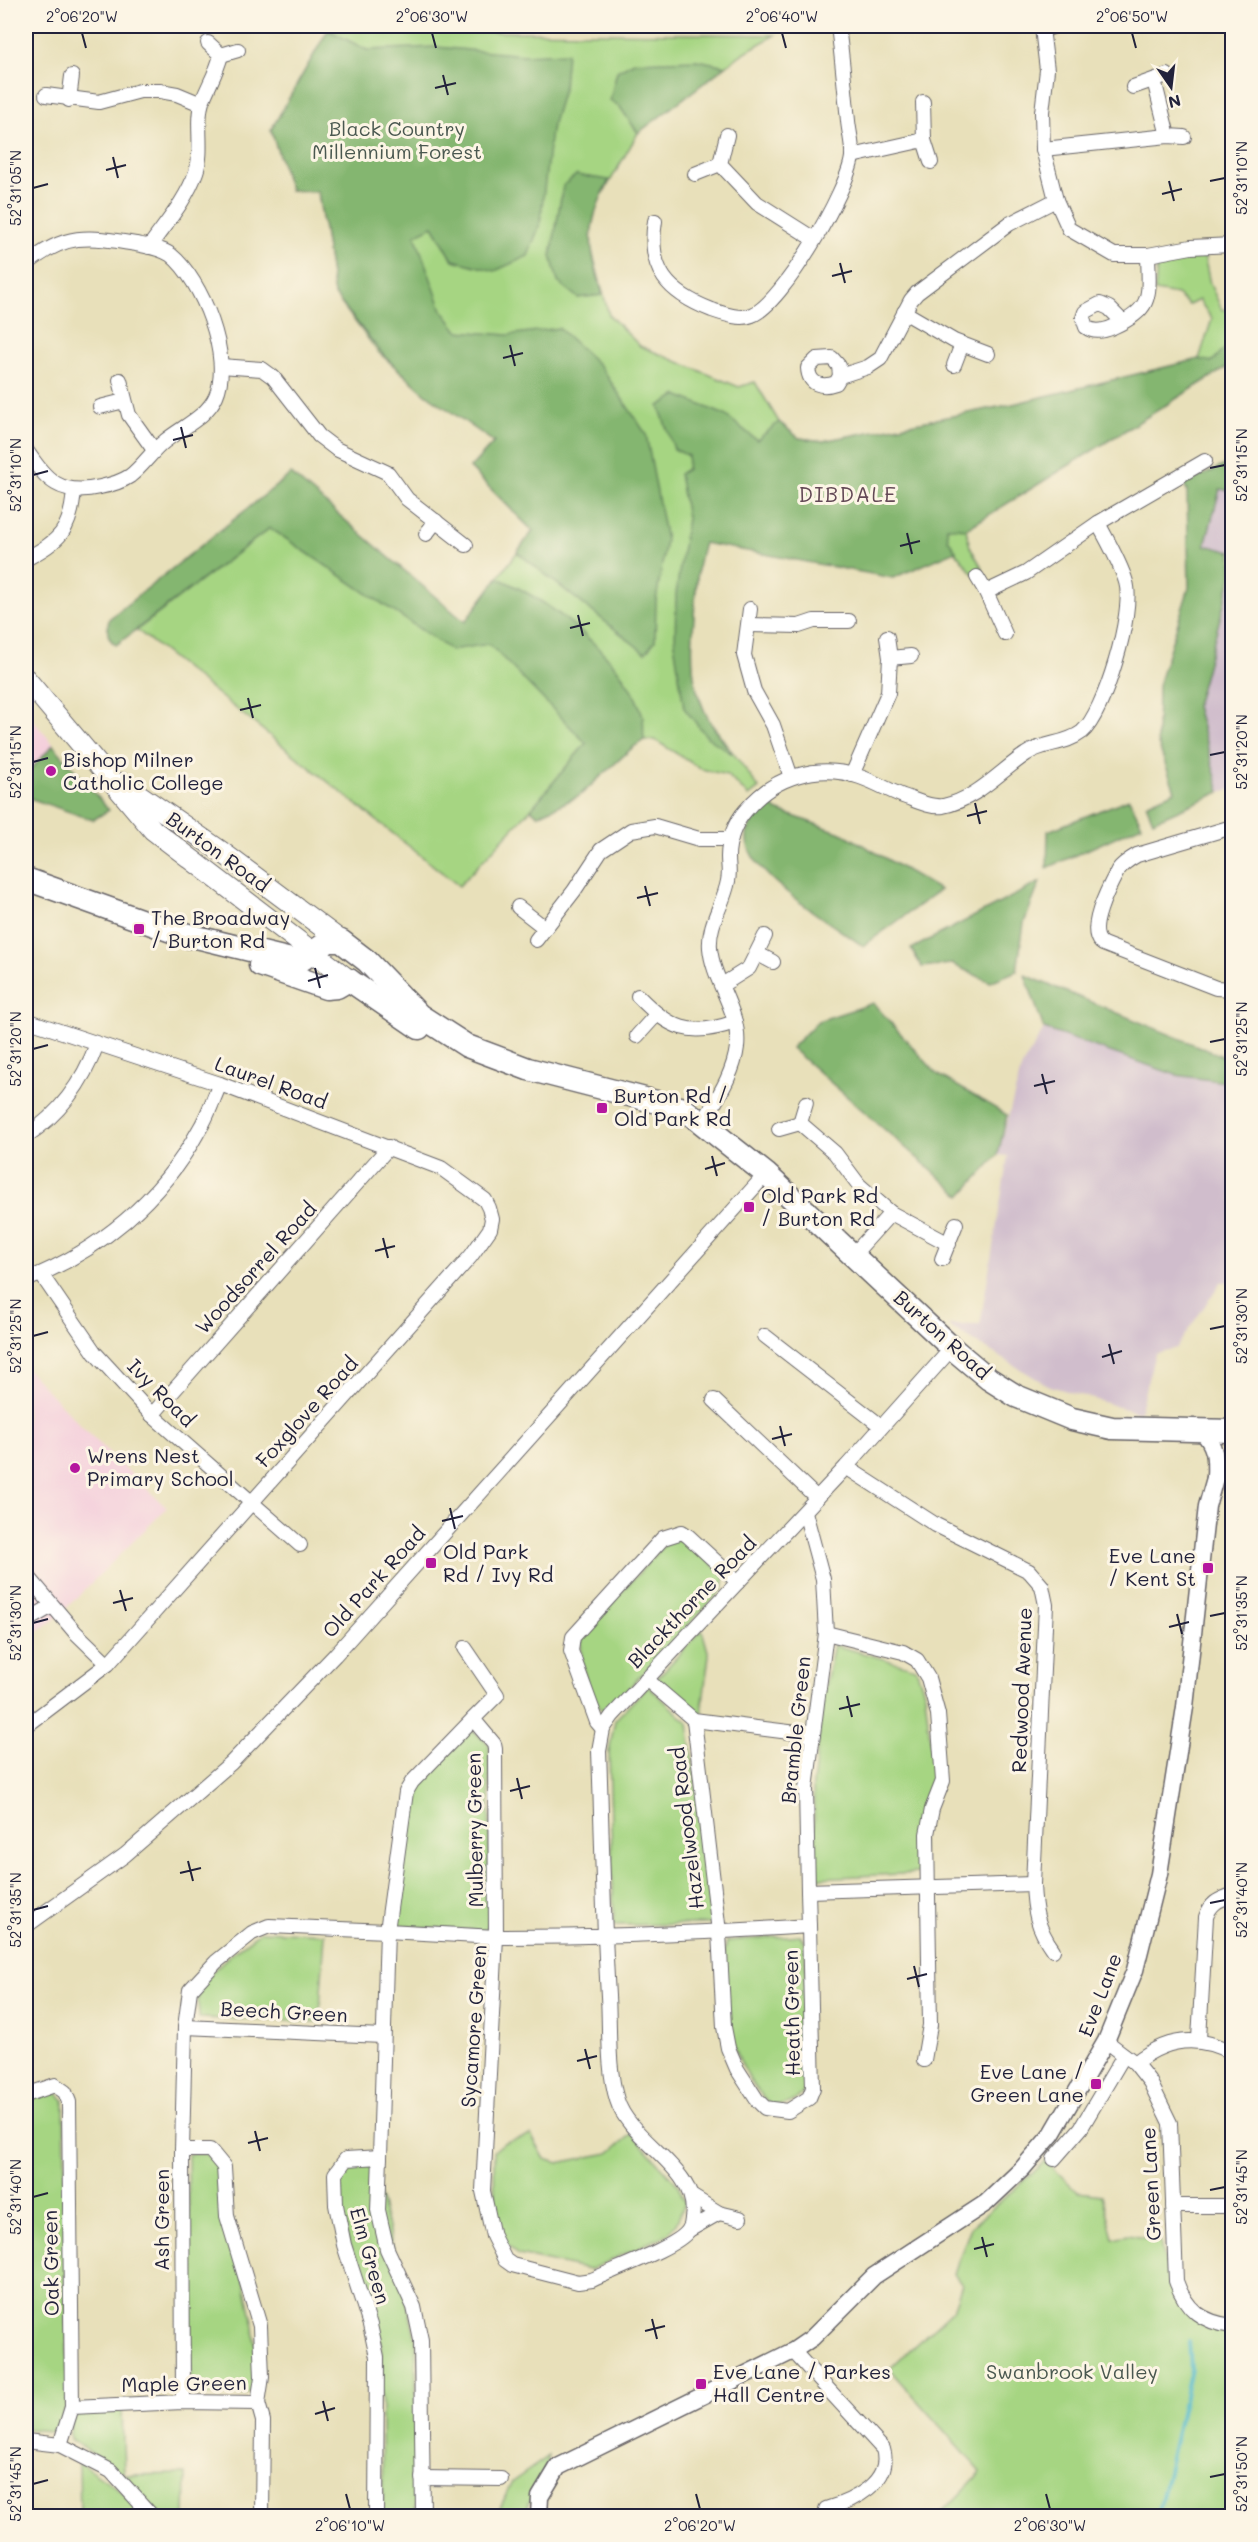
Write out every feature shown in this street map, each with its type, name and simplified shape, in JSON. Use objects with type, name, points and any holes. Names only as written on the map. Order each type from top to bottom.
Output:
[{"type":"main road","name":"Burton Road","points":[[26,680],[153,830],[349,980]]},
{"type":"main road","name":"Burton Road","points":[[95,764],[242,867],[367,961],[419,1015],[467,1046],[528,1068],[684,1109],[766,1174],[952,1348],[989,1379],[1016,1396],[1072,1419],[1112,1428],[1233,1431]]},
{"type":"main road","points":[[242,867],[236,883],[274,913],[285,930]]},
{"type":"main road","points":[[26,879],[176,932],[308,984],[326,988],[337,987],[349,980]]},
{"type":"main road","points":[[176,932],[295,961],[314,952],[329,941],[347,946],[349,980]]},
{"type":"main road","points":[[349,980],[435,1038],[481,1062],[555,1088],[680,1122],[703,1124]]},
{"type":"street","points":[[655,221],[652,243],[654,257],[671,287],[696,303],[734,316],[749,317],[764,310],[814,239],[841,192],[852,156],[838,26]]},
{"type":"street","points":[[1045,26],[1047,70],[1042,112],[1043,149],[1056,200],[1069,229],[1086,242],[1114,255],[1148,255],[1191,247],[1233,246]]},
{"type":"street","points":[[208,43],[221,55]]},
{"type":"street","points":[[221,55],[238,50]]},
{"type":"street","points":[[149,247],[183,200],[197,171],[201,143],[201,104],[217,71],[221,55]]},
{"type":"street","points":[[69,100],[72,76]]},
{"type":"street","points":[[1133,87],[1161,77],[1168,136]]},
{"type":"street","points":[[46,95],[69,100],[99,102],[141,91],[160,91],[177,94],[201,104]]},
{"type":"street","points":[[923,102],[924,140],[930,162]]},
{"type":"street","points":[[720,164],[727,135]]},
{"type":"street","points":[[1043,149],[1168,136],[1184,137]]},
{"type":"street","points":[[852,156],[924,140]]},
{"type":"street","points":[[720,164],[757,203],[814,239]]},
{"type":"street","points":[[695,174],[720,164]]},
{"type":"street","points":[[840,376],[868,367],[880,359],[904,312],[917,293],[1009,224],[1056,200]]},
{"type":"street","points":[[26,265],[55,244],[81,237],[149,247],[168,253],[182,266],[200,292],[221,366],[217,394],[205,412],[154,450],[127,478],[115,483],[74,490],[54,484],[26,450]]},
{"type":"street","points":[[1123,322],[1141,311],[1145,304],[1148,286],[1148,255]]},
{"type":"street","points":[[904,312],[962,344],[988,354]]},
{"type":"street","points":[[954,365],[962,344]]},
{"type":"street","points":[[221,366],[250,366],[262,369],[273,377],[319,436],[336,449],[388,473],[407,499],[466,545]]},
{"type":"street","points":[[120,380],[129,415],[154,450]]},
{"type":"street","points":[[100,407],[124,400]]},
{"type":"street","points":[[986,592],[1026,573],[1098,523],[1205,461]]},
{"type":"street","points":[[26,559],[60,537],[72,512],[74,490]]},
{"type":"street","points":[[426,534],[436,521]]},
{"type":"street","points":[[703,1124],[732,1069],[737,1046],[735,1022],[710,948],[711,934],[728,881],[731,839],[746,809],[765,792],[791,777],[815,771],[836,771],[852,775],[926,804],[942,806],[978,791],[1035,748],[1064,742],[1090,724],[1096,715],[1115,661],[1125,627],[1127,610],[1127,584],[1098,523]]},
{"type":"street","points":[[977,577],[1005,634]]},
{"type":"street","points":[[825,606],[826,620]]},
{"type":"street","points":[[750,609],[744,655],[754,691],[773,725],[791,777]]},
{"type":"street","points":[[749,625],[799,626],[826,620],[849,621]]},
{"type":"street","points":[[852,775],[885,703],[890,658],[887,637]]},
{"type":"street","points":[[890,658],[911,656]]},
{"type":"street","points":[[536,940],[601,850],[631,830],[656,826],[699,839],[731,839]]},
{"type":"street","points":[[1233,827],[1137,855],[1127,861],[1119,870],[1097,919],[1094,933],[1098,941],[1103,944],[1216,988],[1233,989]]},
{"type":"street","points":[[518,907],[545,928]]},
{"type":"street","points":[[722,985],[749,968],[765,936]]},
{"type":"street","points":[[758,954],[773,962]]},
{"type":"street","points":[[638,996],[656,1015],[671,1024],[692,1031],[719,1028],[735,1022]]},
{"type":"street","points":[[637,1036],[656,1015]]},
{"type":"street","name":"Laurel Road","points":[[26,1020],[220,1084],[441,1168],[485,1200],[489,1208]]},
{"type":"street","points":[[26,1136],[62,1106],[87,1070],[97,1044]]},
{"type":"street","points":[[26,1280],[78,1255],[136,1213],[163,1184],[200,1130],[220,1084]]},
{"type":"street","points":[[800,1123],[806,1103]]},
{"type":"street","points":[[779,1129],[800,1123]]},
{"type":"street","points":[[800,1123],[835,1153],[859,1185],[891,1213],[949,1244]]},
{"type":"street","name":"Woodsorrel Road","points":[[152,1415],[389,1147]]},
{"type":"street","name":"Old Park Road","points":[[26,1926],[124,1855],[231,1763],[335,1655],[766,1174]]},
{"type":"street","name":"Foxglove Road","points":[[26,1726],[108,1664],[471,1256],[490,1229],[492,1219],[489,1208]]},
{"type":"street","points":[[854,1254],[891,1213]]},
{"type":"street","points":[[942,1259],[956,1224]]},
{"type":"street","name":"Ivy Road","points":[[40,1274],[95,1353],[152,1415],[250,1504],[300,1545]]},
{"type":"street","points":[[765,1336],[881,1426]]},
{"type":"street","name":"Blackthorne Road","points":[[603,1729],[646,1679],[805,1512],[952,1348]]},
{"type":"street","points":[[714,1400],[817,1498]]},
{"type":"street","points":[[1202,1430],[1211,1441],[1216,1454],[1215,1478]]},
{"type":"street","name":"Eve Lane","points":[[539,2517],[540,2497],[558,2467],[793,2351],[812,2338],[874,2276],[986,2203],[1022,2169],[1052,2134],[1106,2041],[1135,1970],[1159,1874],[1185,1707],[1207,1506],[1215,1478],[1233,1460]]},
{"type":"street","name":"Redwood Avenue","points":[[846,1467],[936,1526],[1029,1571],[1042,1586],[1046,1605],[1034,1914],[1041,1933],[1053,1950]]},
{"type":"street","name":"Bramble Green","points":[[805,1512],[823,1579],[826,1633],[806,1789],[809,1926]]},
{"type":"street","points":[[689,2230],[694,2208],[693,2197],[684,2181],[628,2121],[618,2102],[612,2079],[604,1938],[599,1751],[603,1729],[597,1722],[571,1651],[573,1636],[663,1538],[682,1532],[738,1582]]},
{"type":"street","points":[[26,1574],[52,1606],[108,1664]]},
{"type":"street","points":[[26,1621],[33,1614],[52,1606]]},
{"type":"street","name":"Bramble Green","points":[[826,1633],[903,1652],[917,1660],[928,1678],[938,1714],[944,1781],[932,1809],[927,1834],[930,2025],[924,2060]]},
{"type":"street","points":[[465,1648],[497,1695],[473,1719]]},
{"type":"street","points":[[646,1679],[694,1720],[813,1735]]},
{"type":"street","name":"Mulberry Green","points":[[473,1719],[494,1744],[495,1749],[496,1937],[387,1932],[406,1792],[412,1782],[473,1719]]},
{"type":"street","name":"Hazelwood Road","points":[[694,1720],[719,1932]]},
{"type":"street","points":[[808,1891],[1034,1884]]},
{"type":"street","points":[[1199,2039],[1206,1917],[1209,1908],[1217,1900],[1233,1895]]},
{"type":"street","name":"Heath Green","points":[[604,1938],[809,1926],[813,2088],[809,2098],[788,2111],[765,2108],[757,2100],[733,2058],[724,2027],[719,1932]]},
{"type":"street","name":"Beech Green","points":[[182,2150],[185,2027],[190,1990],[198,1978],[260,1927],[387,1932]]},
{"type":"street","points":[[380,2157],[387,1932]]},
{"type":"street","name":"Sycamore Green","points":[[604,1938],[496,1937],[483,2191],[493,2236],[505,2260],[512,2265],[578,2282],[592,2280],[671,2244],[689,2230]]},
{"type":"street","name":"Beech Green","points":[[185,2027],[382,2036]]},
{"type":"street","points":[[1054,2159],[1081,2128],[1130,2059],[1199,2039],[1233,2053]]},
{"type":"street","name":"Green Lane","points":[[1106,2041],[1130,2059],[1161,2101],[1170,2123],[1176,2281],[1182,2298],[1200,2318],[1214,2324],[1233,2326]]},
{"type":"street","name":"Oak Green","points":[[26,2095],[56,2085],[65,2092],[69,2102],[72,2407]]},
{"type":"street","name":"Ash Green","points":[[183,2402],[182,2150],[210,2150],[225,2167],[227,2216],[260,2326],[262,2377],[258,2403]]},
{"type":"street","name":"Elm Green","points":[[376,2517],[377,2357],[370,2325],[344,2245],[336,2205],[335,2174],[346,2159],[380,2157],[378,2210],[384,2239],[414,2307],[421,2340],[423,2517]]},
{"type":"street","points":[[693,2197],[719,2213],[740,2218]]},
{"type":"street","points":[[1173,2206],[1233,2206]]},
{"type":"street","points":[[689,2230],[719,2213]]},
{"type":"street","points":[[793,2351],[883,2449],[887,2461],[883,2474],[850,2501],[826,2509]]},
{"type":"street","name":"Maple Green","points":[[72,2407],[183,2402],[258,2403],[262,2421],[262,2517]]},
{"type":"street","points":[[60,2445],[72,2407]]},
{"type":"street","points":[[26,2441],[60,2445],[111,2471],[152,2517]]},
{"type":"street","points":[[422,2478],[501,2479]]},
{"type":"shaded area","points":[[1220,489],[1232,491],[1232,552],[1205,545]]},
{"type":"shaded area","points":[[1232,575],[1232,789],[1220,792],[1196,706]]},
{"type":"shaded area","name":"Bishop Milner Catholic College","points":[[26,712],[109,810],[93,820],[26,797]]},
{"type":"shaded area","points":[[1044,1029],[1176,1075],[1232,1083],[1232,1282],[1221,1282],[1176,1348],[1155,1353],[1139,1413],[1047,1385],[947,1325],[980,1325],[1008,1156],[998,1155],[1022,1066]]},
{"type":"shaded area","name":"Wrens Nest Primary School","points":[[26,1368],[83,1428],[167,1508],[55,1619],[26,1639]]},
{"type":"green space","points":[[328,30],[775,35],[742,54],[638,133],[597,204],[589,240],[609,315],[640,346],[739,387],[755,382],[779,422],[799,438],[823,441],[1009,405],[1199,359],[1212,319],[1199,300],[1189,305],[1177,295],[1155,291],[1157,265],[1204,255],[1210,284],[1222,310],[1232,308],[1232,364],[966,529],[970,547],[983,569],[973,574],[955,551],[897,572],[704,543],[699,557],[691,646],[693,679],[706,716],[759,788],[749,796],[727,775],[701,769],[655,740],[644,740],[579,796],[538,815],[531,809],[459,886],[137,630],[270,528],[451,650],[465,622],[533,531],[470,468],[494,442],[426,394],[378,352],[334,294],[318,192],[290,190],[271,130]]},
{"type":"green space","name":"Black Country Millennium Forest","points":[[328,30],[367,50],[436,47],[525,55],[567,53],[564,86],[551,130],[540,224],[528,256],[495,271],[453,260],[433,226],[415,235],[442,310],[458,331],[508,335],[559,328],[600,366],[646,434],[666,540],[656,601],[655,641],[645,653],[517,552],[533,531],[470,468],[494,442],[426,394],[385,357],[334,294],[318,192],[290,190],[271,130]]},
{"type":"green space","points":[[697,60],[726,66],[638,133],[620,107],[610,100],[617,71],[634,62]]},
{"type":"green space","points":[[576,175],[609,180],[596,211],[591,237],[594,262],[603,295],[578,298],[558,282],[551,256],[563,186]]},
{"type":"green space","points":[[1232,341],[1232,364],[966,529],[947,527],[948,539],[956,551],[893,578],[704,543],[698,572],[693,626],[695,682],[707,716],[732,754],[707,737],[684,708],[675,649],[676,594],[687,518],[679,474],[687,469],[688,456],[674,449],[659,406],[677,395],[725,415],[757,440],[779,422],[799,438],[823,441],[1009,405],[1199,359],[1212,362]]},
{"type":"green space","points":[[1232,459],[1232,491],[1220,489],[1205,545],[1232,552],[1232,575],[1196,706],[1220,792],[1153,821],[1146,804],[1175,791],[1157,741],[1158,685],[1189,588],[1187,491],[1184,484],[1223,466]]},
{"type":"green space","points":[[291,474],[465,622],[498,578],[519,588],[563,617],[584,634],[621,674],[634,695],[643,717],[644,740],[579,796],[538,815],[531,809],[586,743],[489,644],[451,650],[270,528],[116,645],[110,640],[109,619]]},
{"type":"green space","name":"Bishop Milner Catholic College","points":[[53,745],[109,810],[93,820],[26,797],[26,774]]},
{"type":"green space","points":[[1129,799],[1142,825],[1047,868],[1048,831]]},
{"type":"green space","points":[[770,802],[776,810],[844,834],[940,890],[863,946],[778,885],[752,855],[747,841],[748,830]]},
{"type":"green space","points":[[1040,882],[1024,923],[1017,971],[990,982],[952,964],[922,967],[911,949]]},
{"type":"green space","points":[[1025,975],[1232,1060],[1232,1083],[1176,1075],[1044,1029]]},
{"type":"green space","points":[[873,1003],[937,1074],[1007,1115],[998,1155],[961,1196],[791,1048],[818,1021]]},
{"type":"green space","points":[[677,1538],[685,1540],[725,1576],[723,1589],[605,1713],[593,1697],[585,1678],[582,1636],[668,1541]]},
{"type":"green space","points":[[702,1630],[709,1655],[701,1716],[662,1687],[658,1677]]},
{"type":"green space","points":[[834,1645],[916,1668],[925,1695],[934,1774],[922,1816],[920,1873],[816,1878],[813,1785],[824,1691]]},
{"type":"green space","points":[[648,1686],[688,1723],[713,1924],[614,1925],[609,1752],[615,1720]]},
{"type":"green space","points":[[472,1730],[489,1745],[490,1924],[483,1931],[399,1926],[395,1915],[415,1788]]},
{"type":"green space","points":[[261,1931],[325,1934],[319,2022],[199,2018],[199,1994],[209,1976],[225,1959]]},
{"type":"green space","points":[[800,1935],[805,1944],[807,2088],[792,2102],[771,2105],[759,2093],[736,2051],[726,2004],[724,1953],[727,1941]]},
{"type":"green space","points":[[48,2091],[58,2093],[64,2100],[68,2399],[61,2422],[52,2431],[26,2429],[26,2100]]},
{"type":"green space","points":[[632,2134],[678,2185],[685,2203],[676,2224],[668,2234],[589,2270],[519,2255],[505,2244],[495,2221],[494,2151],[505,2142],[531,2135],[545,2159],[558,2163],[609,2153]]},
{"type":"green space","points":[[188,2154],[206,2154],[219,2167],[254,2326],[258,2372],[254,2391],[243,2395],[195,2395],[191,2390]]},
{"type":"green space","name":"Swanbrook Valley","points":[[1046,2161],[1078,2192],[1102,2195],[1113,2238],[1128,2235],[1160,2241],[1164,2263],[1191,2309],[1232,2326],[1232,2516],[939,2516],[981,2472],[889,2369],[953,2310],[962,2284],[954,2273],[971,2227]]},
{"type":"green space","points":[[356,2163],[370,2165],[374,2172],[416,2339],[416,2516],[383,2516],[381,2345],[371,2303],[342,2225],[339,2174],[346,2167]]},
{"type":"green space","points":[[122,2408],[124,2474],[70,2439],[70,2425],[77,2409]]},
{"type":"green space","points":[[549,2456],[525,2516],[496,2516],[512,2482]]},
{"type":"green space","points":[[79,2462],[121,2491],[143,2516],[80,2516]]},
{"type":"green space","points":[[186,2474],[185,2516],[161,2516],[125,2475]]},
{"type":"waterway","points":[[1158,2516],[1191,2369],[1189,2341]]},
{"type":"place","name":"Bishop Milner Catholic College","points":[[51,771]]},
{"type":"place","name":"The Broadway / Burton Rd","points":[[139,929]]},
{"type":"place","name":"Burton Rd / Old Park Rd","points":[[602,1108]]},
{"type":"place","name":"Old Park Rd / Burton Rd","points":[[749,1207]]},
{"type":"place","name":"Wrens Nest Primary School","points":[[75,1468]]},
{"type":"place","name":"Old Park Rd / Ivy Rd","points":[[431,1563]]},
{"type":"place","name":"Eve Lane / Kent St","points":[[1208,1568]]},
{"type":"place","name":"Eve Lane / Green Lane","points":[[1096,2084]]},
{"type":"place","name":"Eve Lane / Parkes Hall Centre","points":[[701,2384]]},
{"type":"district","name":"DIBDALE","points":[[848,495]]}]
